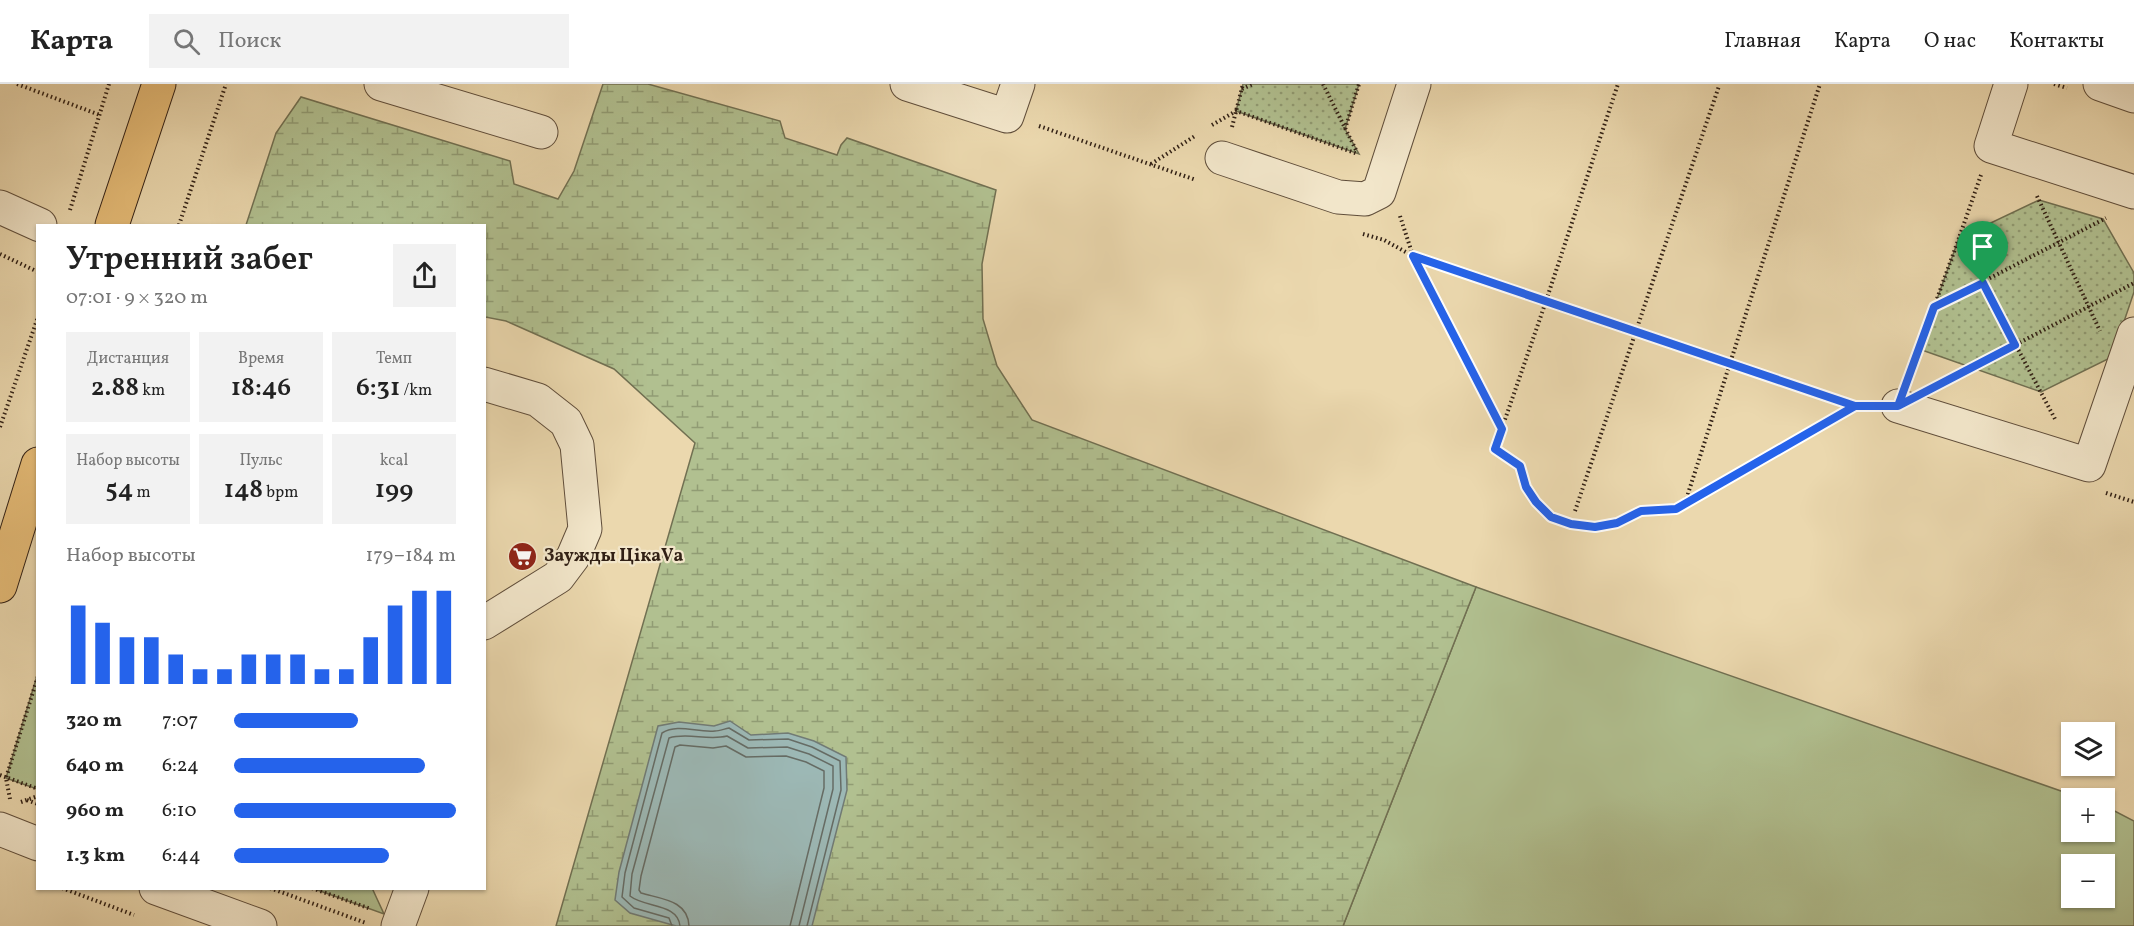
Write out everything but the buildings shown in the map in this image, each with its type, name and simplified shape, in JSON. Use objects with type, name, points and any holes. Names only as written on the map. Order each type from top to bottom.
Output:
[{"type":"main road","points":[[112,224],[159,84]]},
{"type":"main road","points":[[0,586],[36,470]]},
{"type":"street","points":[[381,84],[541,132]]},
{"type":"street","points":[[906,84],[1007,116],[1018,84]]},
{"type":"street","points":[[1213,170],[1338,197],[1365,199],[1379,192],[1414,84]]},
{"type":"street","points":[[2011,84],[2004,151],[2124,203]]},
{"type":"street","points":[[2100,84],[2134,96]]},
{"type":"street","points":[[0,207],[54,220]]},
{"type":"street","points":[[1898,406],[2089,465],[2134,334]]},
{"type":"street","points":[[486,385],[538,400],[566,422],[578,445],[585,529],[573,557],[558,577],[486,622]]},
{"type":"street","points":[[2,831],[36,843]]},
{"type":"street","points":[[161,890],[260,926]]},
{"type":"street","points":[[386,918],[410,890]]},
{"type":"path","points":[[17,84],[100,115]]},
{"type":"path","points":[[54,220],[100,115],[109,84]]},
{"type":"path","points":[[179,224],[226,84]]},
{"type":"path","points":[[1242,90],[1253,84]]},
{"type":"path","points":[[1345,129],[1359,84]]},
{"type":"path","points":[[1618,84],[1495,449],[1520,466],[1526,487],[1551,517],[1571,524],[1595,527],[1617,523],[1641,511],[1676,509],[1855,406]]},
{"type":"path","points":[[1684,504],[1732,363],[1820,84]]},
{"type":"path","points":[[1575,511],[1719,86]]},
{"type":"path","points":[[1207,128],[1236,111],[1359,154]]},
{"type":"path","points":[[1007,116],[1150,164],[1213,170]]},
{"type":"path","points":[[1150,164],[1198,134]]},
{"type":"path","points":[[1898,406],[1959,238],[2004,151]]},
{"type":"path","points":[[2004,151],[2059,244],[2120,375]]},
{"type":"path","points":[[1934,307],[2059,244],[2124,203]]},
{"type":"path","points":[[1399,213],[1413,256],[1502,429]]},
{"type":"path","points":[[1361,233],[1384,240],[1413,256],[1855,406],[1898,406],[2134,283]]},
{"type":"path","points":[[1959,238],[2077,460]]},
{"type":"path","points":[[0,254],[36,271]]},
{"type":"path","points":[[0,427],[36,323]]},
{"type":"path","points":[[2,831],[12,806],[6,778],[36,682]]},
{"type":"path","points":[[0,775],[36,788]]},
{"type":"path","points":[[26,800],[36,803]]},
{"type":"path","points":[[67,890],[144,918]]},
{"type":"path","points":[[276,890],[375,926]]},
{"type":"path","points":[[317,890],[386,918]]},
{"type":"green space","points":[[603,84],[648,84],[780,121],[785,138],[837,155],[847,138],[996,190],[982,264],[983,319],[997,366],[1032,420],[1476,587],[1343,926],[556,926],[695,443],[614,369],[506,321],[486,317],[486,224],[246,224],[276,133],[301,97],[510,161],[514,184],[558,199],[574,171]]},
{"type":"green space","points":[[1243,84],[1359,84],[1345,129],[1359,154],[1236,111]]},
{"type":"green space","points":[[2039,200],[2103,219],[2134,273],[2134,292],[2112,357],[2041,392],[1919,349],[1959,238]]},
{"type":"green space","points":[[1476,587],[2061,791],[2061,842],[2115,842],[2115,811],[2134,821],[2134,926],[1343,926]]},
{"type":"green space","points":[[36,679],[36,789],[6,778]]},
{"type":"green space","points":[[318,890],[373,890],[384,914]]},
{"type":"water","points":[[730,721],[751,735],[788,733],[814,741],[846,757],[847,790],[812,926],[676,926],[630,913],[615,900],[619,872],[658,726],[679,722],[714,726]]},
{"type":"place","name":"Заужды ЦікаVа","points":[[523,556]]},
{"type":"route","points":[[1983,283],[1934,307],[1898,406],[1855,406],[1413,256],[1502,429],[1495,449],[1520,466],[1526,487],[1536,502],[1551,517],[1571,524],[1595,527],[1617,523],[1641,511],[1676,509],[1855,406],[1898,406],[2015,345],[1983,283]]}]
